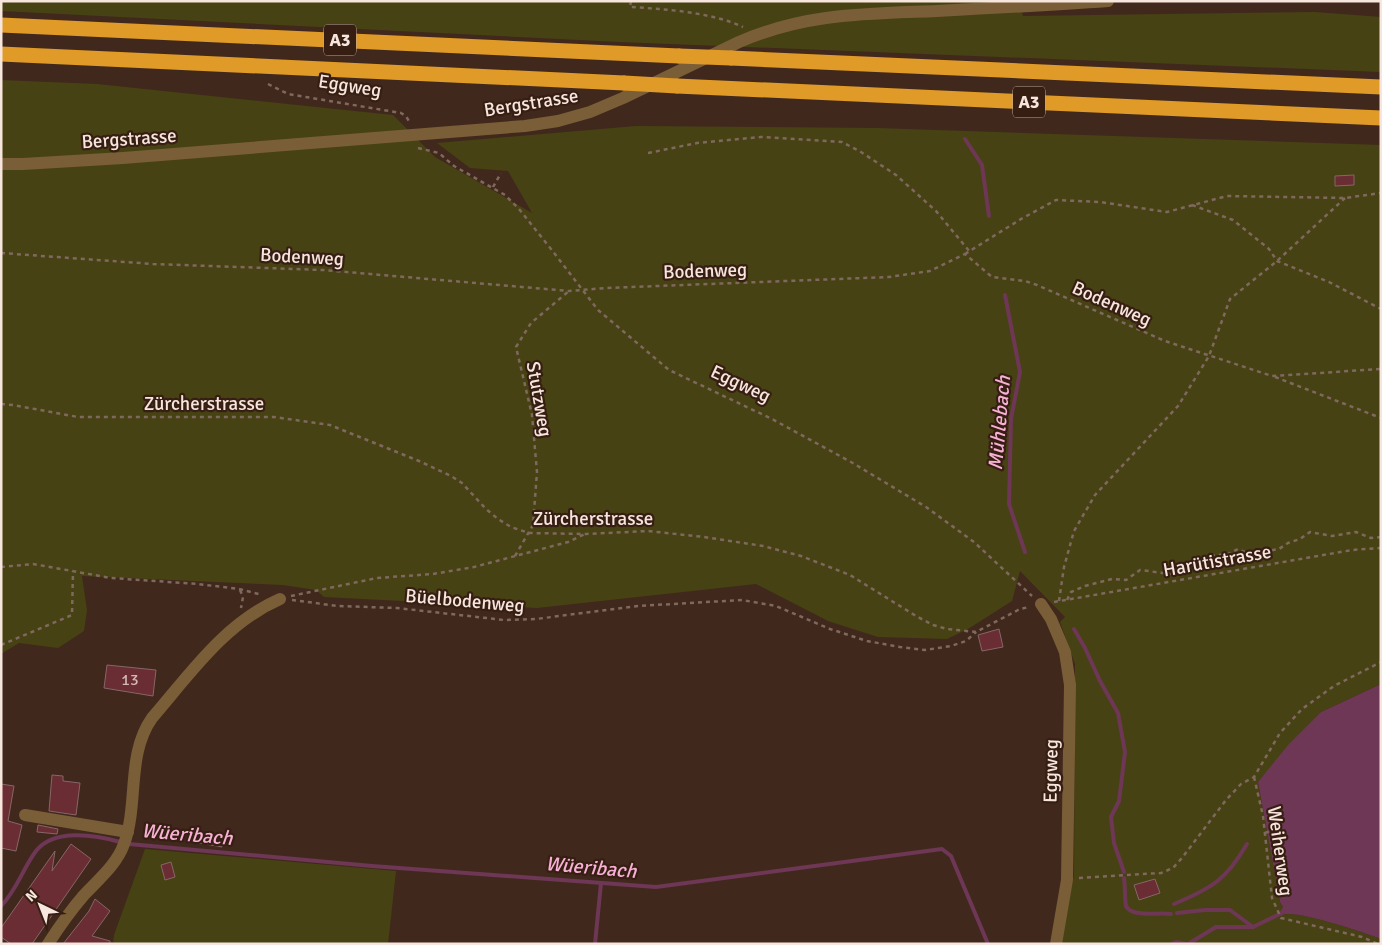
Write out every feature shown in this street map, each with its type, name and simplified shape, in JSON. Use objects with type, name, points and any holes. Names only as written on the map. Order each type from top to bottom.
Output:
[{"type":"highway","name":"A3","points":[[1,25],[1381,87]]},
{"type":"highway","name":"A3","points":[[1,54],[1381,118]]},
{"type":"street","name":"Bergstrasse","points":[[1,164],[414,141],[525,126],[558,121],[590,112],[758,34],[802,21],[827,17],[1108,1]]},
{"type":"street","points":[[48,944],[83,896],[117,859],[128,832],[136,758],[145,727],[225,635],[248,616],[280,599]]},
{"type":"street","name":"Eggweg","points":[[1041,604],[1057,632],[1068,667],[1070,685],[1067,880],[1056,944]]},
{"type":"street","points":[[25,815],[128,832]]},
{"type":"path","points":[[631,1],[630,8],[660,9],[698,14],[736,24],[758,34]]},
{"type":"path","name":"Eggweg","points":[[268,84],[288,94],[401,113],[406,116],[409,120],[414,141],[439,153],[454,166],[506,195],[584,290],[598,310],[669,370],[772,419],[851,462],[926,507],[974,542],[1024,588]]},
{"type":"path","points":[[648,153],[697,143],[761,137],[842,142],[896,175],[936,211],[970,252]]},
{"type":"path","points":[[493,187],[501,173]]},
{"type":"path","points":[[965,254],[1021,219],[1056,200],[1100,202],[1167,212],[1227,196],[1345,198],[1381,193]]},
{"type":"path","points":[[1209,356],[1230,299],[1277,261],[1345,198]]},
{"type":"path","points":[[1192,205],[1233,220],[1269,249],[1277,261],[1329,282],[1381,309]]},
{"type":"path","name":"Bodenweg","points":[[1,253],[153,264],[323,270],[568,291],[889,277],[930,270],[965,254],[992,277],[1025,281],[1037,285],[1165,341],[1272,376],[1381,369]]},
{"type":"path","name":"Stutzweg","points":[[515,556],[533,526],[537,472],[532,415],[516,347],[531,323],[568,291]]},
{"type":"path","name":"Harütistrasse","points":[[1209,356],[1178,406],[1095,495],[1074,531],[1064,567],[1059,602],[1352,550],[1381,548]]},
{"type":"path","points":[[1272,376],[1381,418]]},
{"type":"path","name":"Zürcherstrasse","points":[[1,404],[78,418],[274,417],[330,425],[462,482],[486,509],[498,519],[511,527],[529,533],[586,534],[648,531],[763,546],[801,556],[850,575],[933,625],[947,630],[976,632]]},
{"type":"path","points":[[1067,600],[1071,592],[1085,586],[1112,579],[1126,580],[1140,570],[1171,574],[1188,562],[1199,562],[1209,556],[1228,554],[1238,550],[1249,554],[1279,550],[1288,543],[1300,540],[1310,532],[1332,536],[1356,532],[1371,538],[1381,537]]},
{"type":"path","points":[[280,599],[377,578],[434,574],[474,567],[568,542],[586,534]]},
{"type":"path","name":"Büelbodenweg","points":[[1,567],[33,564],[111,578],[239,589],[280,599],[338,606],[397,608],[504,620],[536,619],[638,606],[742,600],[776,606],[830,629],[867,641],[925,650],[952,646],[966,641],[976,632]]},
{"type":"path","points":[[1,645],[72,615],[73,570]]},
{"type":"path","points":[[976,632],[1020,609],[1041,604]]},
{"type":"path","points":[[1067,880],[1161,874],[1172,868],[1182,858],[1226,800],[1241,784],[1254,777],[1280,733],[1302,709],[1334,686],[1381,662]]},
{"type":"path","name":"Weiherweg","points":[[1254,777],[1263,816],[1272,898],[1281,918],[1362,937],[1378,944]]},
{"type":"path","points":[[1265,833],[1276,830]]},
{"type":"shaded area","points":[[1,1],[1019,1],[1023,16],[1315,12],[1381,17],[1381,72],[620,42],[1,11]]},
{"type":"shaded area","points":[[1,80],[97,84],[393,115],[435,157],[532,213],[508,171],[470,168],[437,143],[636,126],[877,128],[1381,145],[1381,684],[1321,712],[1258,782],[1280,902],[1283,907],[1280,913],[1282,915],[1301,915],[1346,927],[1381,939],[1381,944],[1060,944],[1074,875],[1075,664],[1060,622],[1065,617],[1020,571],[1012,601],[968,629],[947,639],[878,637],[828,621],[756,584],[537,608],[324,597],[316,590],[283,585],[82,576],[87,610],[84,631],[58,648],[19,643],[1,654]]},
{"type":"shaded area","points":[[1381,684],[1381,939],[1315,918],[1301,915],[1282,915],[1280,912],[1283,907],[1280,902],[1258,782],[1288,745],[1321,712]]},
{"type":"shaded area","points":[[145,849],[396,871],[388,944],[113,944],[114,935]]},
{"type":"building","points":[[1354,175],[1354,185],[1335,186],[1335,176]]},
{"type":"building","points":[[999,629],[1003,647],[982,651],[978,635]]},
{"type":"building","points":[[107,665],[156,670],[153,696],[104,688]]},
{"type":"building","points":[[52,775],[63,776],[63,781],[80,783],[76,815],[49,811]]},
{"type":"building","points":[[1,784],[14,786],[8,821],[22,825],[16,851],[1,848]]},
{"type":"building","points":[[38,825],[58,829],[57,834],[37,832]]},
{"type":"building","points":[[196,834],[224,837],[222,847],[194,842]]},
{"type":"building","points":[[71,844],[91,859],[32,944],[11,944],[1,937],[1,928],[55,851],[52,871]]},
{"type":"building","points":[[171,862],[175,877],[165,880],[161,865]]},
{"type":"building","points":[[1155,879],[1160,893],[1139,900],[1134,885]]},
{"type":"building","points":[[95,899],[110,911],[92,936],[110,941],[110,944],[63,944],[89,911]]},
{"type":"waterway","name":"Mühlebach","points":[[965,139],[982,165],[989,216]]},
{"type":"waterway","name":"Mühlebach","points":[[1005,295],[1020,372],[1011,419],[1009,504],[1025,552]]},
{"type":"waterway","name":"Mühlebach","points":[[1074,629],[1118,713],[1125,752],[1119,801],[1111,817],[1114,843],[1124,872]]},
{"type":"waterway","name":"Wüeribach","points":[[1,906],[7,900],[36,851],[53,839],[76,835],[99,837],[120,842]]},
{"type":"waterway","name":"Wüeribach","points":[[129,844],[372,866],[656,887],[942,849],[951,856],[988,944]]},
{"type":"waterway","name":"Wüeribach","points":[[1174,904],[1198,893],[1225,875],[1247,844]]},
{"type":"waterway","name":"Wüeribach","points":[[1124,878],[1126,906],[1129,910],[1140,913],[1171,914]]},
{"type":"waterway","points":[[595,944],[601,883]]},
{"type":"waterway","name":"Wüeribach","points":[[1177,913],[1230,910],[1253,927],[1284,912]]},
{"type":"waterway","name":"Wüeribach","points":[[1188,944],[1216,927],[1253,927]]},
{"type":"waterway","name":"Wüeribach","points":[[1172,944],[1176,942],[1187,944]]}]
